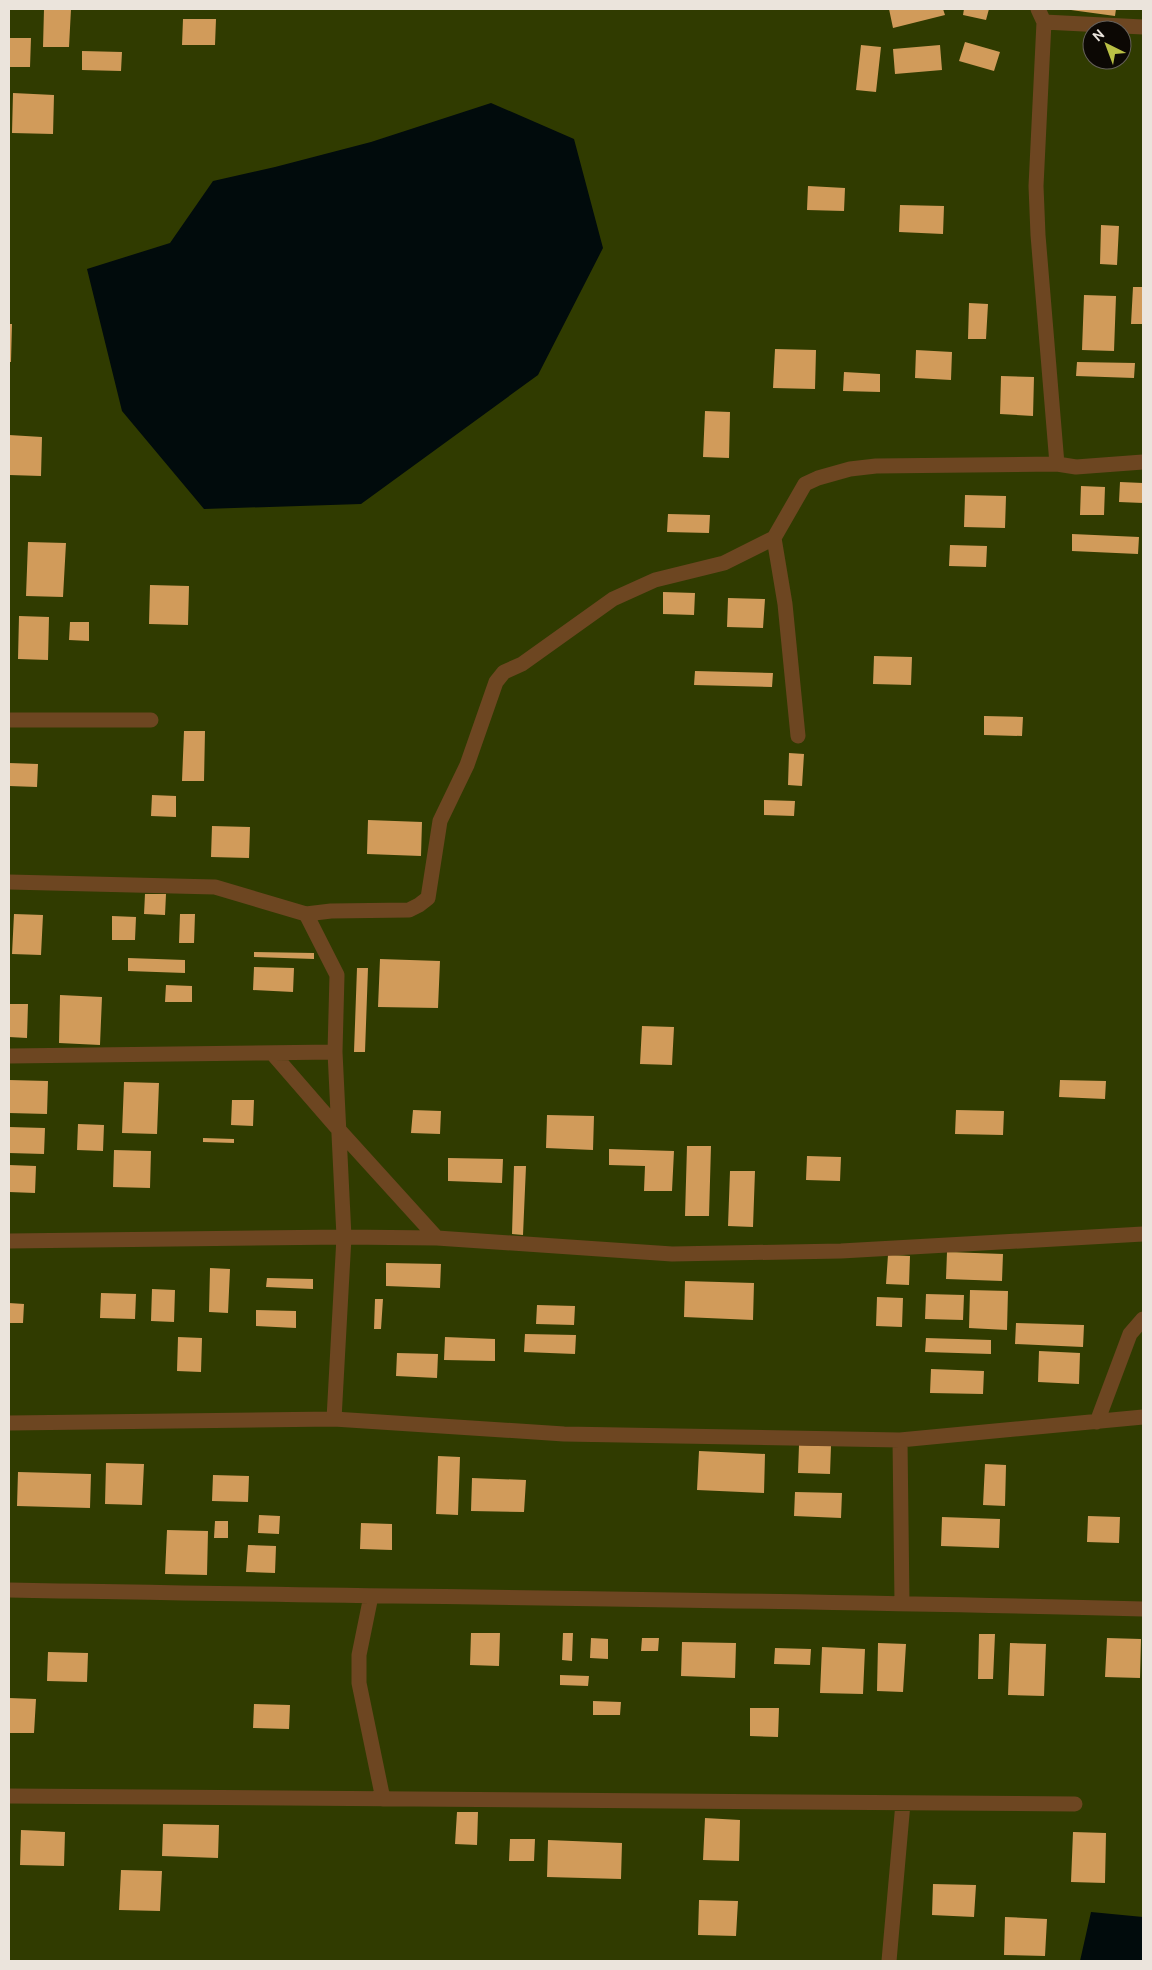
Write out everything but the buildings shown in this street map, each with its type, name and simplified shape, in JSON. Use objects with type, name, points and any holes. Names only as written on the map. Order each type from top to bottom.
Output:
[{"type":"street","points":[[1057,464],[1038,235],[1036,186],[1041,16],[1143,27]]},
{"type":"street","points":[[9,882],[215,887],[306,914],[331,911],[409,910],[428,898],[440,821],[467,765],[496,682],[504,672],[522,664],[613,599],[640,585],[663,577],[724,563],[774,538],[805,484],[818,478],[850,469],[876,466],[1057,464],[1076,467],[1143,462]]},
{"type":"street","points":[[774,538],[785,604],[798,736]]},
{"type":"street","points":[[9,720],[151,720]]},
{"type":"street","points":[[306,914],[338,975],[335,1052],[344,1237],[334,1418]]},
{"type":"street","points":[[9,1056],[335,1052]]},
{"type":"street","points":[[273,1054],[437,1238]]},
{"type":"street","points":[[9,1241],[344,1237],[437,1238],[672,1254],[841,1251],[1143,1234]]},
{"type":"street","points":[[1097,1422],[1130,1334],[1143,1319]]},
{"type":"street","points":[[9,1423],[334,1418],[564,1434],[900,1440],[1143,1417]]},
{"type":"street","points":[[900,1440],[902,1603]]},
{"type":"street","points":[[9,1590],[902,1603],[1143,1609]]},
{"type":"street","points":[[371,1596],[359,1656],[359,1683],[383,1799]]},
{"type":"street","points":[[9,1796],[1075,1804]]},
{"type":"street","points":[[889,1961],[902,1803]]},
{"type":"green space","points":[[9,9],[1143,9],[1143,1961],[9,1961]]},
{"type":"shaded area","points":[[491,103],[574,139],[603,248],[538,375],[361,504],[204,509],[122,411],[87,269],[170,243],[213,181],[371,142]]},
{"type":"shaded area","points":[[1091,1912],[1143,1917],[1143,1961],[1080,1961]]}]
